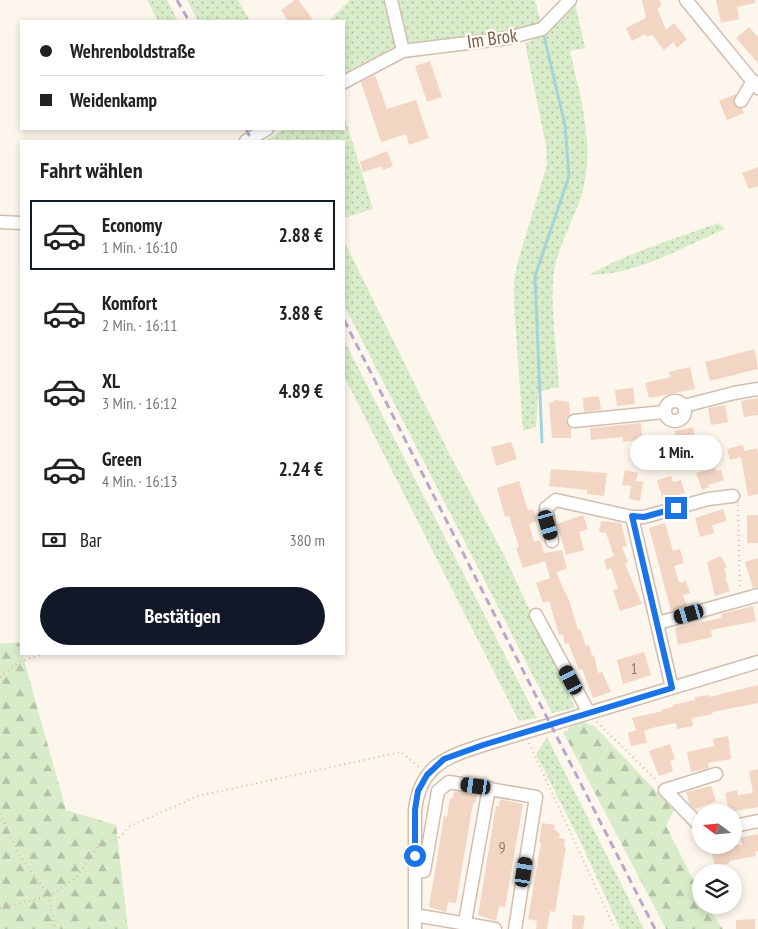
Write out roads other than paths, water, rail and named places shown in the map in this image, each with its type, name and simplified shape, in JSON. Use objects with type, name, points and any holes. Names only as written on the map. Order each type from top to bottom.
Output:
[{"type":"street","points":[[391,0],[402,51]]},
{"type":"street","name":"Im Brok","points":[[345,81],[402,51],[508,38],[542,30],[570,0]]},
{"type":"street","points":[[686,0],[756,84],[741,101]]},
{"type":"street","points":[[248,140],[265,130]]},
{"type":"street","points":[[0,222],[20,223]]},
{"type":"street","points":[[574,421],[664,412],[666,405],[673,401],[680,402],[684,406],[734,392],[758,389]]},
{"type":"street","points":[[552,541],[546,508],[556,500],[644,517],[708,499],[733,496]]},
{"type":"street","points":[[632,516],[672,688]]},
{"type":"street","points":[[658,623],[758,595]]},
{"type":"street","points":[[536,614],[589,713]]},
{"type":"street","points":[[415,929],[416,800],[427,775],[434,767],[455,754],[758,662]]},
{"type":"street","points":[[692,818],[665,790],[716,774]]},
{"type":"street","points":[[415,873],[424,871],[438,791],[449,782],[536,797],[514,929]]},
{"type":"street","points":[[465,922],[489,788]]},
{"type":"street","points":[[742,824],[758,821]]},
{"type":"street","points":[[415,915],[465,922],[495,929]]},
{"type":"waterway","points":[[542,442],[535,276],[569,176],[565,125],[544,36]]},
{"type":"railway","points":[[177,0],[188,20]]},
{"type":"railway","points":[[246,130],[252,140]]},
{"type":"railway","points":[[345,322],[655,929]]}]
